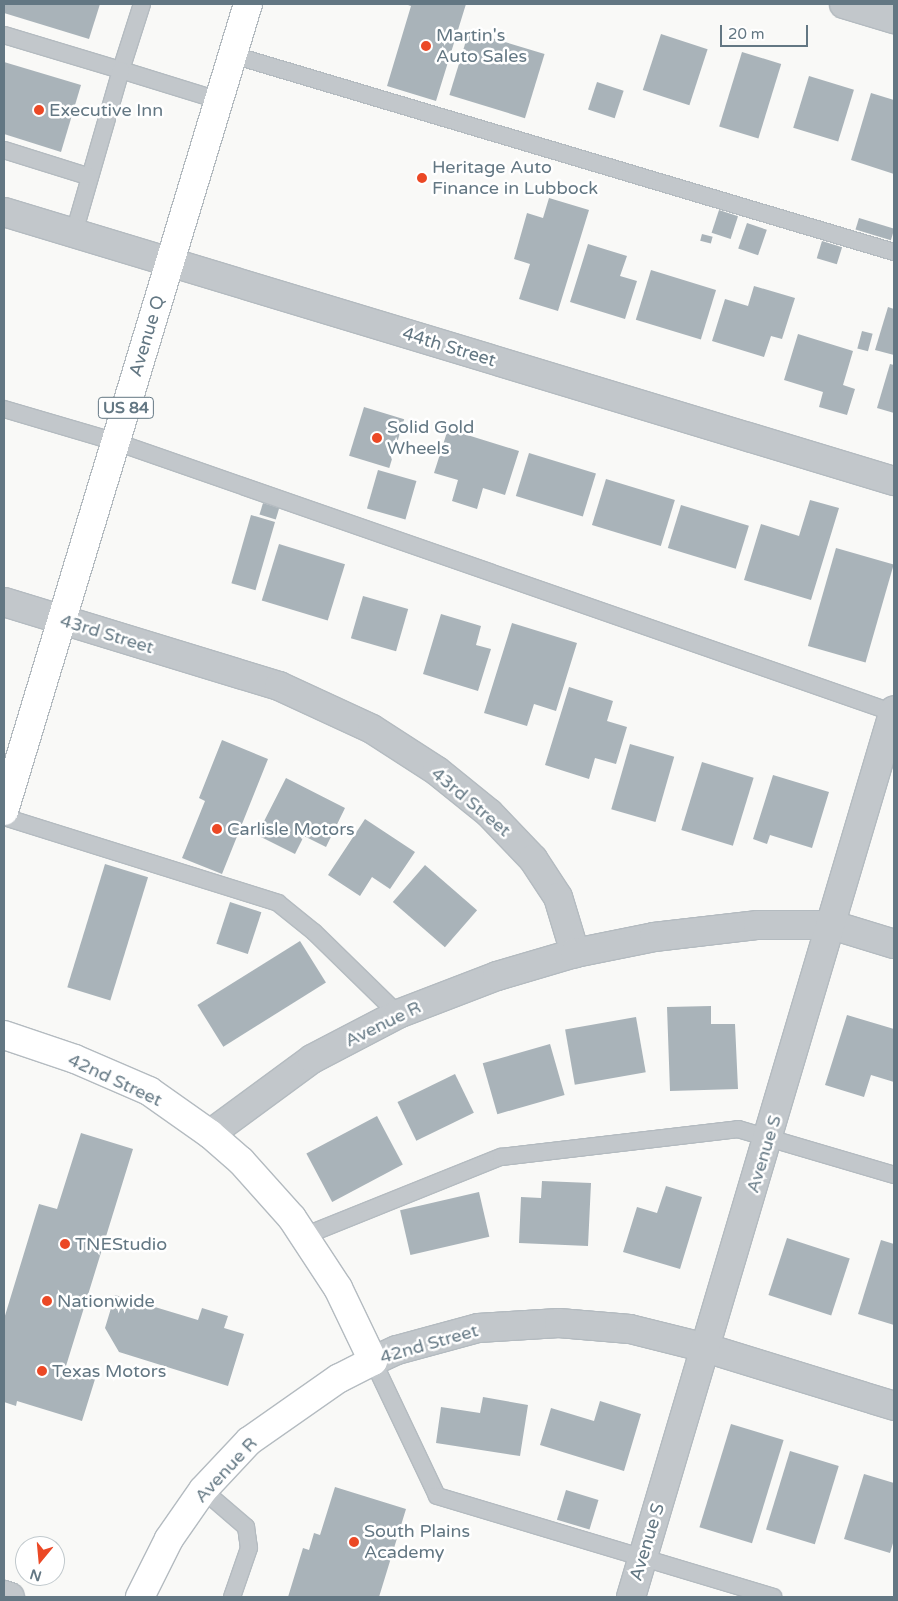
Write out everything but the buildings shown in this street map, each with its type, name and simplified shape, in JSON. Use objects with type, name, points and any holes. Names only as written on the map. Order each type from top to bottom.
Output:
[{"type":"main road","name":"Avenue Q","points":[[4,811],[248,4]]},
{"type":"main road","name":"42nd Street","points":[[4,1036],[75,1059],[149,1091],[210,1134],[254,1176],[292,1218],[338,1288],[373,1361]]},
{"type":"main road","name":"Avenue R","points":[[140,1597],[169,1539],[203,1490],[249,1441],[339,1378],[373,1361]]},
{"type":"street","points":[[844,4],[894,19]]},
{"type":"street","name":"44th Street","points":[[4,212],[894,481]]},
{"type":"street","name":"43rd Street","points":[[4,602],[279,686],[372,729],[437,771],[490,813],[533,859],[558,897],[575,953]]},
{"type":"street","name":"Avenue S","points":[[631,1597],[894,712]]},
{"type":"street","points":[[575,953],[654,937],[758,925],[832,925],[894,944]]},
{"type":"street","name":"Avenue R","points":[[210,1134],[312,1059],[398,1014],[496,976],[575,953]]},
{"type":"street","name":"42nd Street","points":[[373,1361],[397,1350],[478,1328],[559,1323],[630,1330],[706,1348],[894,1406]]},
{"type":"street","points":[[4,1595],[10,1597]]},
{"type":"lane","points":[[74,233],[142,4]]},
{"type":"lane","points":[[4,35],[218,100]]},
{"type":"lane","points":[[233,55],[894,252]]},
{"type":"lane","points":[[4,150],[90,177]]},
{"type":"lane","points":[[4,408],[116,442],[894,712]]},
{"type":"lane","points":[[4,817],[278,903],[314,932],[398,1014]]},
{"type":"lane","points":[[304,1236],[501,1157],[738,1129],[894,1175]]},
{"type":"lane","points":[[373,1361],[437,1496],[773,1597]]},
{"type":"lane","points":[[203,1490],[246,1527],[249,1548],[232,1597]]},
{"type":"place","name":"Martin's Auto Sales","points":[[426,46]]},
{"type":"place","name":"Executive Inn","points":[[39,110]]},
{"type":"place","name":"Heritage Auto Finance in Lubbock","points":[[422,178]]},
{"type":"place","name":"Solid Gold Wheels","points":[[377,438]]},
{"type":"place","name":"Carlisle Motors","points":[[217,829]]},
{"type":"place","name":"TNEStudio","points":[[65,1244]]},
{"type":"place","name":"Nationwide","points":[[47,1301]]},
{"type":"place","name":"Texas Motors","points":[[42,1371]]},
{"type":"place","name":"South Plains Academy","points":[[354,1542]]}]
